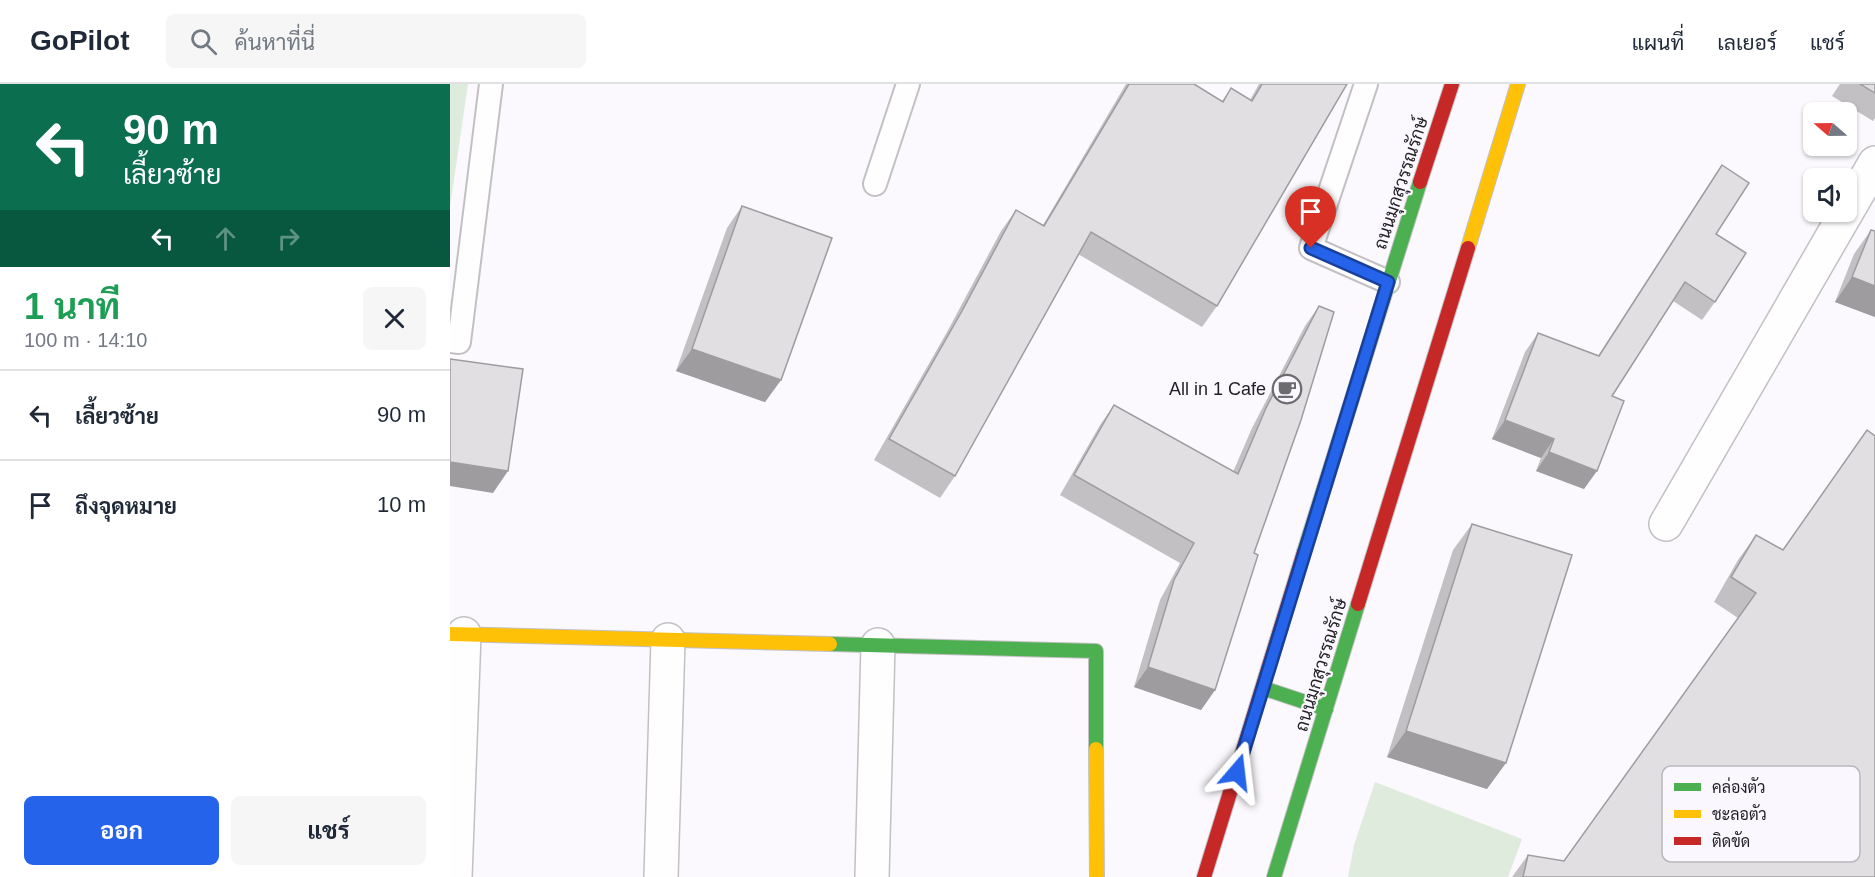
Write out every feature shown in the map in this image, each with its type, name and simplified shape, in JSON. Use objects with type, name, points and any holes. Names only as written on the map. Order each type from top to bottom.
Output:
[{"type":"main road","name":"ถนนมุกสุวรรณรักษ์","points":[[1204,877],[1388,282],[1452,84]]},
{"type":"main road","name":"ถนนมุกสุวรรณรักษ์","points":[[1274,877],[1518,84]]},
{"type":"main road","points":[[457,634],[1096,651],[1097,877]]},
{"type":"main road","points":[[1263,688],[1326,709]]},
{"type":"street","points":[[1666,525],[1875,163]]},
{"type":"street","points":[[455,877],[457,634]]},
{"type":"street","points":[[661,877],[668,640]]},
{"type":"street","points":[[872,877],[878,645]]},
{"type":"lane","points":[[450,341],[459,342],[491,84]]},
{"type":"lane","points":[[874,184],[908,84]]},
{"type":"lane","points":[[1366,84],[1311,248],[1388,282]]},
{"type":"green space","points":[[450,84],[468,84],[450,207]]},
{"type":"green space","points":[[1375,782],[1522,839],[1508,877],[1348,877],[1354,845]]},
{"type":"building","points":[[1129,84],[1194,84],[1223,102],[1231,88],[1252,101],[1262,84],[1347,84],[1217,306],[1091,232],[955,476],[889,439],[1016,210],[1044,226]]},
{"type":"building","points":[[1860,84],[1875,84],[1875,93]]},
{"type":"building","points":[[1722,165],[1749,183],[1716,234],[1746,253],[1715,302],[1685,282],[1612,396],[1624,401],[1597,471],[1549,452],[1554,439],[1505,420],[1538,333],[1599,356]]},
{"type":"building","points":[[742,206],[832,238],[781,380],[692,349]]},
{"type":"building","points":[[1871,230],[1875,231],[1875,286],[1852,277]]},
{"type":"building","points":[[1319,306],[1334,312],[1301,420],[1254,553],[1258,555],[1215,690],[1148,667],[1174,580],[1194,543],[1074,475],[1114,405],[1238,474],[1266,408]]},
{"type":"building","points":[[450,359],[523,369],[508,471],[450,462]]},
{"type":"building","points":[[1867,430],[1875,436],[1875,877],[1523,877],[1528,855],[1564,861],[1756,593],[1731,577],[1756,535],[1783,550]]},
{"type":"building","points":[[1472,524],[1572,555],[1506,763],[1406,731]]},
{"type":"traffic: fast","points":[[1304,552],[1420,182]]},
{"type":"traffic: fast","points":[[1274,877],[1358,604]]},
{"type":"traffic: fast","points":[[830,644],[1096,651],[1096,749]]},
{"type":"traffic: fast","points":[[1263,688],[1326,709]]},
{"type":"traffic: slow","points":[[1468,248],[1518,84]]},
{"type":"traffic: slow","points":[[450,634],[830,644]]},
{"type":"traffic: slow","points":[[1096,749],[1097,877]]},
{"type":"traffic: jam","points":[[1420,182],[1452,84]]},
{"type":"traffic: jam","points":[[1358,604],[1468,248]]},
{"type":"traffic: jam","points":[[1204,877],[1304,552]]},
{"type":"place","name":"All in 1 Cafe","points":[[1287,389]]},
{"type":"route","points":[[1237,772],[1388,282],[1311,248]]}]
